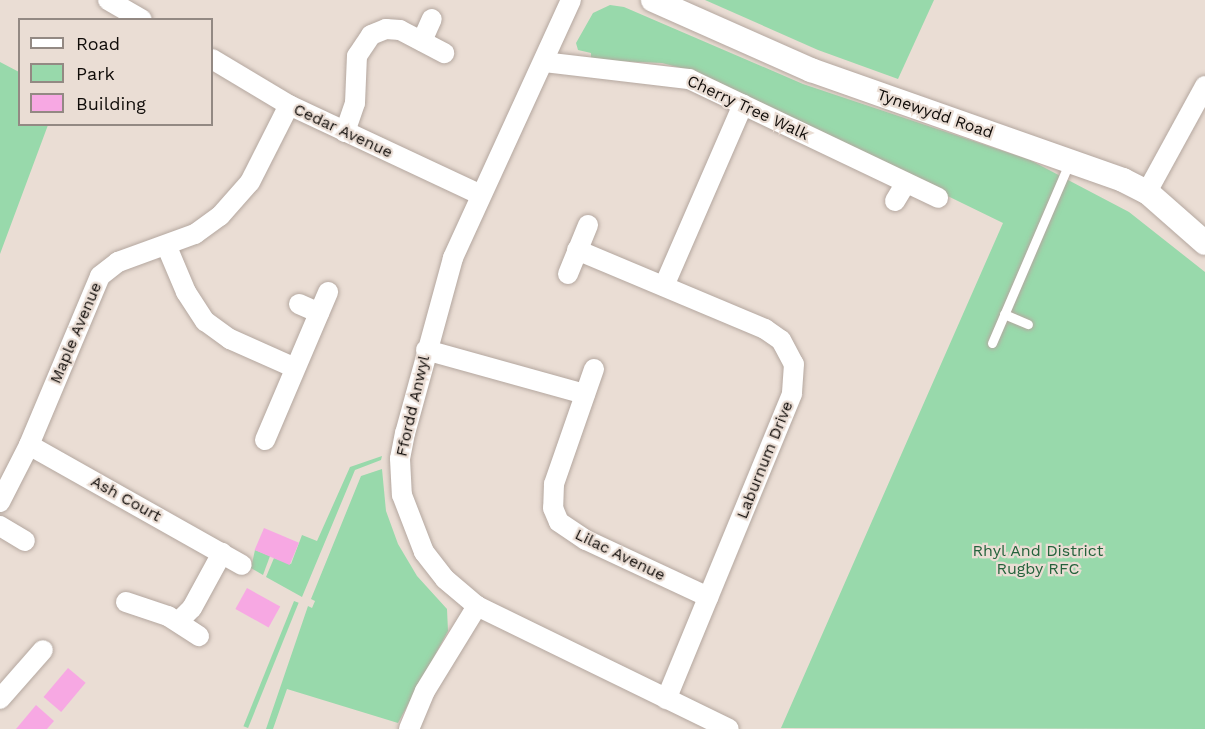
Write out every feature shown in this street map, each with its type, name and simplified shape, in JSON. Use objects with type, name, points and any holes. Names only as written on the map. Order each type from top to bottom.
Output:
[{"type":"street","points":[[108,0],[139,18]]},
{"type":"street","name":"Ffordd Anwyl","points":[[571,0],[544,62],[479,194],[453,258],[426,350],[400,459],[402,495],[424,552],[445,579],[477,606],[729,729]]},
{"type":"street","name":"Tynewydd Road","points":[[653,0],[811,70],[1070,161],[1147,192],[1205,243]]},
{"type":"street","points":[[422,41],[432,20]]},
{"type":"street","points":[[345,132],[355,103],[357,56],[365,41],[378,31],[393,28],[444,53]]},
{"type":"street","name":"Cedar Avenue","points":[[213,60],[289,105],[479,194]]},
{"type":"street","name":"Cherry Tree Walk","points":[[544,62],[673,75],[743,104],[938,198]]},
{"type":"street","points":[[1147,192],[1205,86]]},
{"type":"street","points":[[664,286],[743,104]]},
{"type":"street","name":"Maple Avenue","points":[[0,502],[29,445],[100,276],[129,257],[167,247],[195,234],[232,206],[250,182],[289,105]]},
{"type":"street","points":[[895,201],[906,183]]},
{"type":"street","points":[[568,274],[588,225]]},
{"type":"street","points":[[167,247],[186,292],[205,321],[230,339],[295,368]]},
{"type":"street","name":"Laburnum Drive","points":[[577,250],[774,334],[787,348],[794,364],[792,394],[666,699]]},
{"type":"street","points":[[266,440],[328,292]]},
{"type":"street","points":[[299,304],[319,313]]},
{"type":"street","points":[[426,350],[585,394]]},
{"type":"street","name":"Lilac Avenue","points":[[594,369],[554,484],[553,508],[559,522],[586,540],[708,597]]},
{"type":"street","name":"Ash Court","points":[[29,445],[242,565]]},
{"type":"street","points":[[0,526],[25,541]]},
{"type":"street","points":[[178,621],[192,608],[222,553]]},
{"type":"street","points":[[126,602],[178,621],[199,636]]},
{"type":"street","points":[[409,729],[425,691],[477,606]]},
{"type":"street","points":[[0,699],[43,650]]},
{"type":"lane","points":[[992,343],[1070,161]]},
{"type":"lane","points":[[1004,314],[1028,324]]},
{"type":"green space","points":[[705,0],[934,0],[898,79],[818,50]]},
{"type":"green space","name":"Rhyl And District Rugby RFC","points":[[610,5],[624,7],[803,84],[1030,160],[1129,212],[1205,272],[1205,729],[781,728],[1003,223],[689,70],[662,63],[591,60],[591,53],[578,50],[576,43],[593,13]]},
{"type":"green space","points":[[0,62],[18,71],[18,126],[48,126],[0,254]]},
{"type":"green space","points":[[382,456],[381,460],[355,470],[302,597],[266,577],[274,558],[291,564],[302,535],[317,541],[350,467]]},
{"type":"green space","points":[[382,469],[386,511],[398,544],[417,576],[447,609],[448,631],[398,723],[287,689],[273,729],[266,729],[308,606],[312,608],[315,601],[311,599],[361,476]]},
{"type":"green space","points":[[255,550],[270,556],[263,575],[251,568]]},
{"type":"green space","points":[[294,601],[299,603],[248,728],[243,726]]},
{"type":"building","points":[[264,528],[299,543],[290,565],[255,550]]},
{"type":"building","points":[[247,588],[280,606],[269,627],[235,609]]},
{"type":"building","points":[[68,668],[86,683],[61,712],[44,697]]},
{"type":"building","points":[[36,705],[54,721],[47,729],[16,729]]}]
